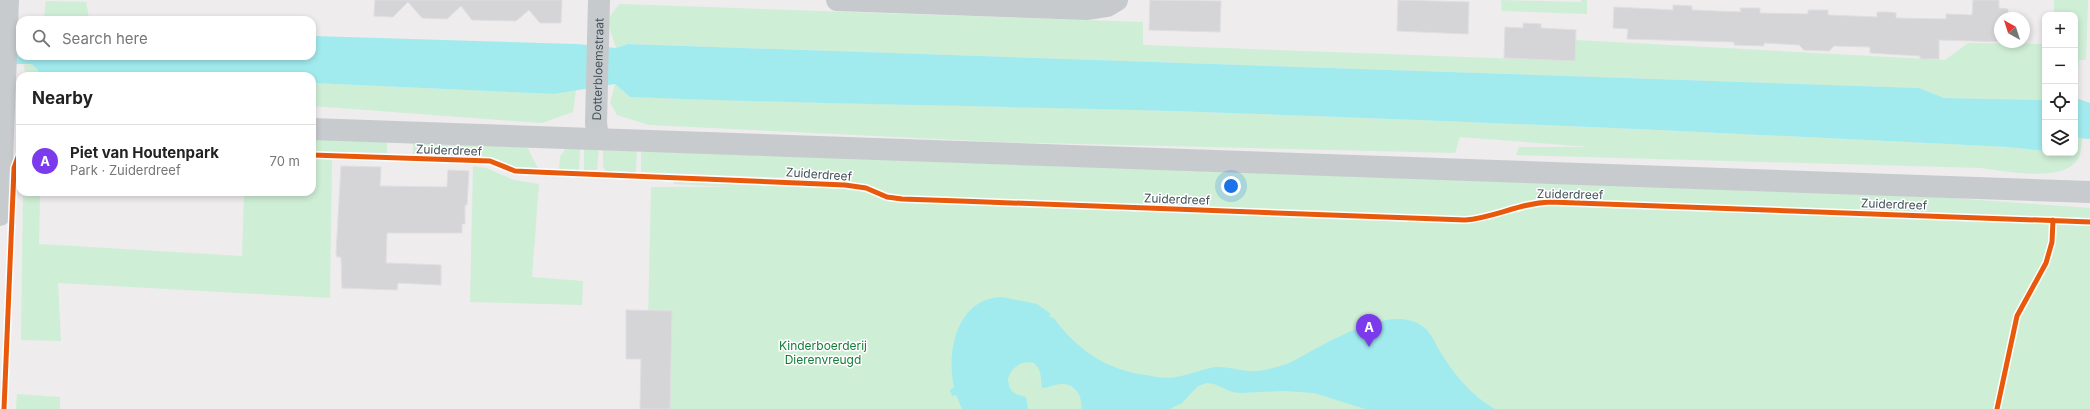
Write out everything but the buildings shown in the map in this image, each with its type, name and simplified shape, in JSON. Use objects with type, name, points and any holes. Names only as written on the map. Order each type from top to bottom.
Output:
[{"type":"street","points":[[0,215],[8,114],[4,81],[8,26],[8,0]]},
{"type":"street","name":"Dotterbloemstraat","points":[[598,138],[596,123],[599,0]]},
{"type":"street","points":[[837,0],[1088,8],[1107,6],[1117,0]]},
{"type":"street","name":"Zuiderdreef","points":[[316,129],[2090,192]]},
{"type":"green space","points":[[1501,0],[1581,2],[1581,0],[1587,0],[1587,14],[1502,11]]},
{"type":"green space","points":[[2054,0],[2088,0],[2086,60],[2079,60],[2078,73],[2078,12],[2054,12]]},
{"type":"green space","points":[[46,1],[86,2],[89,16],[44,16]]},
{"type":"green space","points":[[620,4],[1143,22],[1143,45],[1575,61],[1576,40],[1945,60],[1968,43],[1994,43],[1994,48],[2030,48],[2030,44],[2042,44],[2042,100],[1944,98],[1919,88],[628,44],[616,48],[609,24],[609,20],[614,10]]},
{"type":"green space","points":[[32,64],[39,72],[25,72],[24,65]]},
{"type":"green space","points":[[316,83],[554,94],[576,90],[573,112],[542,123],[316,106]]},
{"type":"green space","points":[[615,84],[630,97],[1102,109],[1379,118],[2007,147],[2042,151],[2042,156],[2078,156],[2078,138],[2082,139],[2079,157],[2072,165],[2062,171],[2034,174],[1981,168],[1516,155],[1519,147],[1590,147],[1460,137],[1455,153],[999,142],[649,125],[617,115],[610,103]]},
{"type":"green space","points":[[316,139],[387,142],[387,153],[316,151]]},
{"type":"green space","points":[[413,143],[527,147],[538,168],[514,167],[500,160],[489,157],[413,154]]},
{"type":"green space","points":[[566,148],[580,149],[579,170],[559,169],[560,157]]},
{"type":"green space","points":[[584,149],[599,149],[597,170],[584,170]]},
{"type":"green space","points":[[603,150],[637,151],[636,172],[606,171],[603,167]]},
{"type":"green space","name":"Kinderboerderij Dierenvreugd","points":[[641,151],[1938,197],[2090,208],[2090,409],[646,409],[651,187],[731,187],[674,184],[674,182],[799,187],[874,187],[840,180],[641,172]]},
{"type":"green space","points":[[316,159],[332,159],[330,298],[58,283],[61,341],[21,340],[23,196],[40,196],[39,244],[242,256],[244,196],[316,196]]},
{"type":"green space","points":[[473,166],[486,168],[514,180],[539,184],[532,277],[583,281],[582,305],[470,302]]},
{"type":"green space","points":[[17,394],[60,397],[60,409],[16,409]]},
{"type":"water","points":[[0,36],[16,36],[16,60],[316,60],[316,36],[577,44],[616,48],[628,44],[1919,88],[1944,98],[2042,100],[2042,151],[2007,147],[1379,118],[630,97],[615,84],[554,94],[316,83],[316,72],[39,72],[32,64],[0,64]]},
{"type":"water","points":[[2078,99],[2090,103],[2090,139],[2078,138]]},
{"type":"water","points":[[1002,297],[1037,304],[1051,314],[1049,315],[1052,318],[1053,317],[1082,348],[1105,363],[1131,372],[1165,378],[1172,378],[1215,367],[1226,367],[1246,371],[1261,371],[1287,364],[1335,339],[1373,323],[1391,319],[1408,320],[1422,326],[1427,331],[1463,383],[1470,391],[1495,409],[1365,409],[1314,393],[1284,391],[1240,393],[1232,392],[1214,384],[1207,383],[1198,386],[1182,403],[1170,409],[1081,409],[1081,399],[1074,388],[1066,384],[1061,384],[1042,388],[1039,369],[1034,363],[1030,362],[1018,365],[1014,368],[1008,379],[1013,392],[1026,397],[1028,409],[962,409],[956,395],[952,396],[950,390],[954,387],[952,358],[958,329],[965,316],[974,306],[987,300]]},
{"type":"cycle path","points":[[316,155],[490,161],[515,171],[845,185],[866,188],[887,197],[902,199],[1465,220],[1476,219],[1528,205],[1550,202],[2090,222]]},
{"type":"cycle path","points":[[4,409],[14,168],[16,163]]},
{"type":"cycle path","points":[[1997,409],[2017,316],[2046,263],[2052,242],[2053,220]]},
{"type":"place","name":"Piet van Houtenpark","points":[[1369,347]]}]
